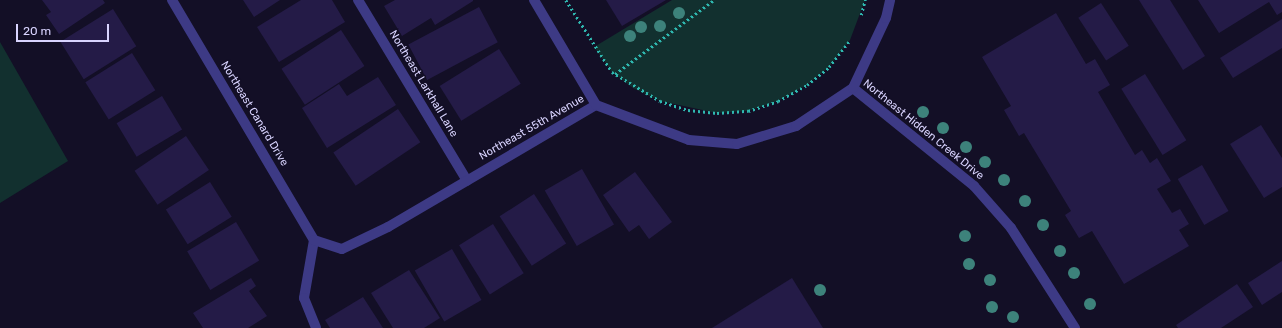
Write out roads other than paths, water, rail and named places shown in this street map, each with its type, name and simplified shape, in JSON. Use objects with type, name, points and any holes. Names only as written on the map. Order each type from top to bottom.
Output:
[{"type":"street","name":"Northeast Canard Drive","points":[[172,0],[314,240]]},
{"type":"street","name":"Northeast Larkhall Lane","points":[[358,0],[467,181]]},
{"type":"street","points":[[534,0],[596,105]]},
{"type":"street","name":"Northeast Hidden Creek Drive","points":[[890,0],[886,18],[853,88],[974,186],[1011,228],[1075,328]]},
{"type":"street","name":"Northeast 55th Avenue","points":[[314,240],[342,250],[467,181],[596,105],[689,140],[737,144],[796,126],[853,88]]},
{"type":"street","points":[[314,240],[304,298],[316,328]]}]
